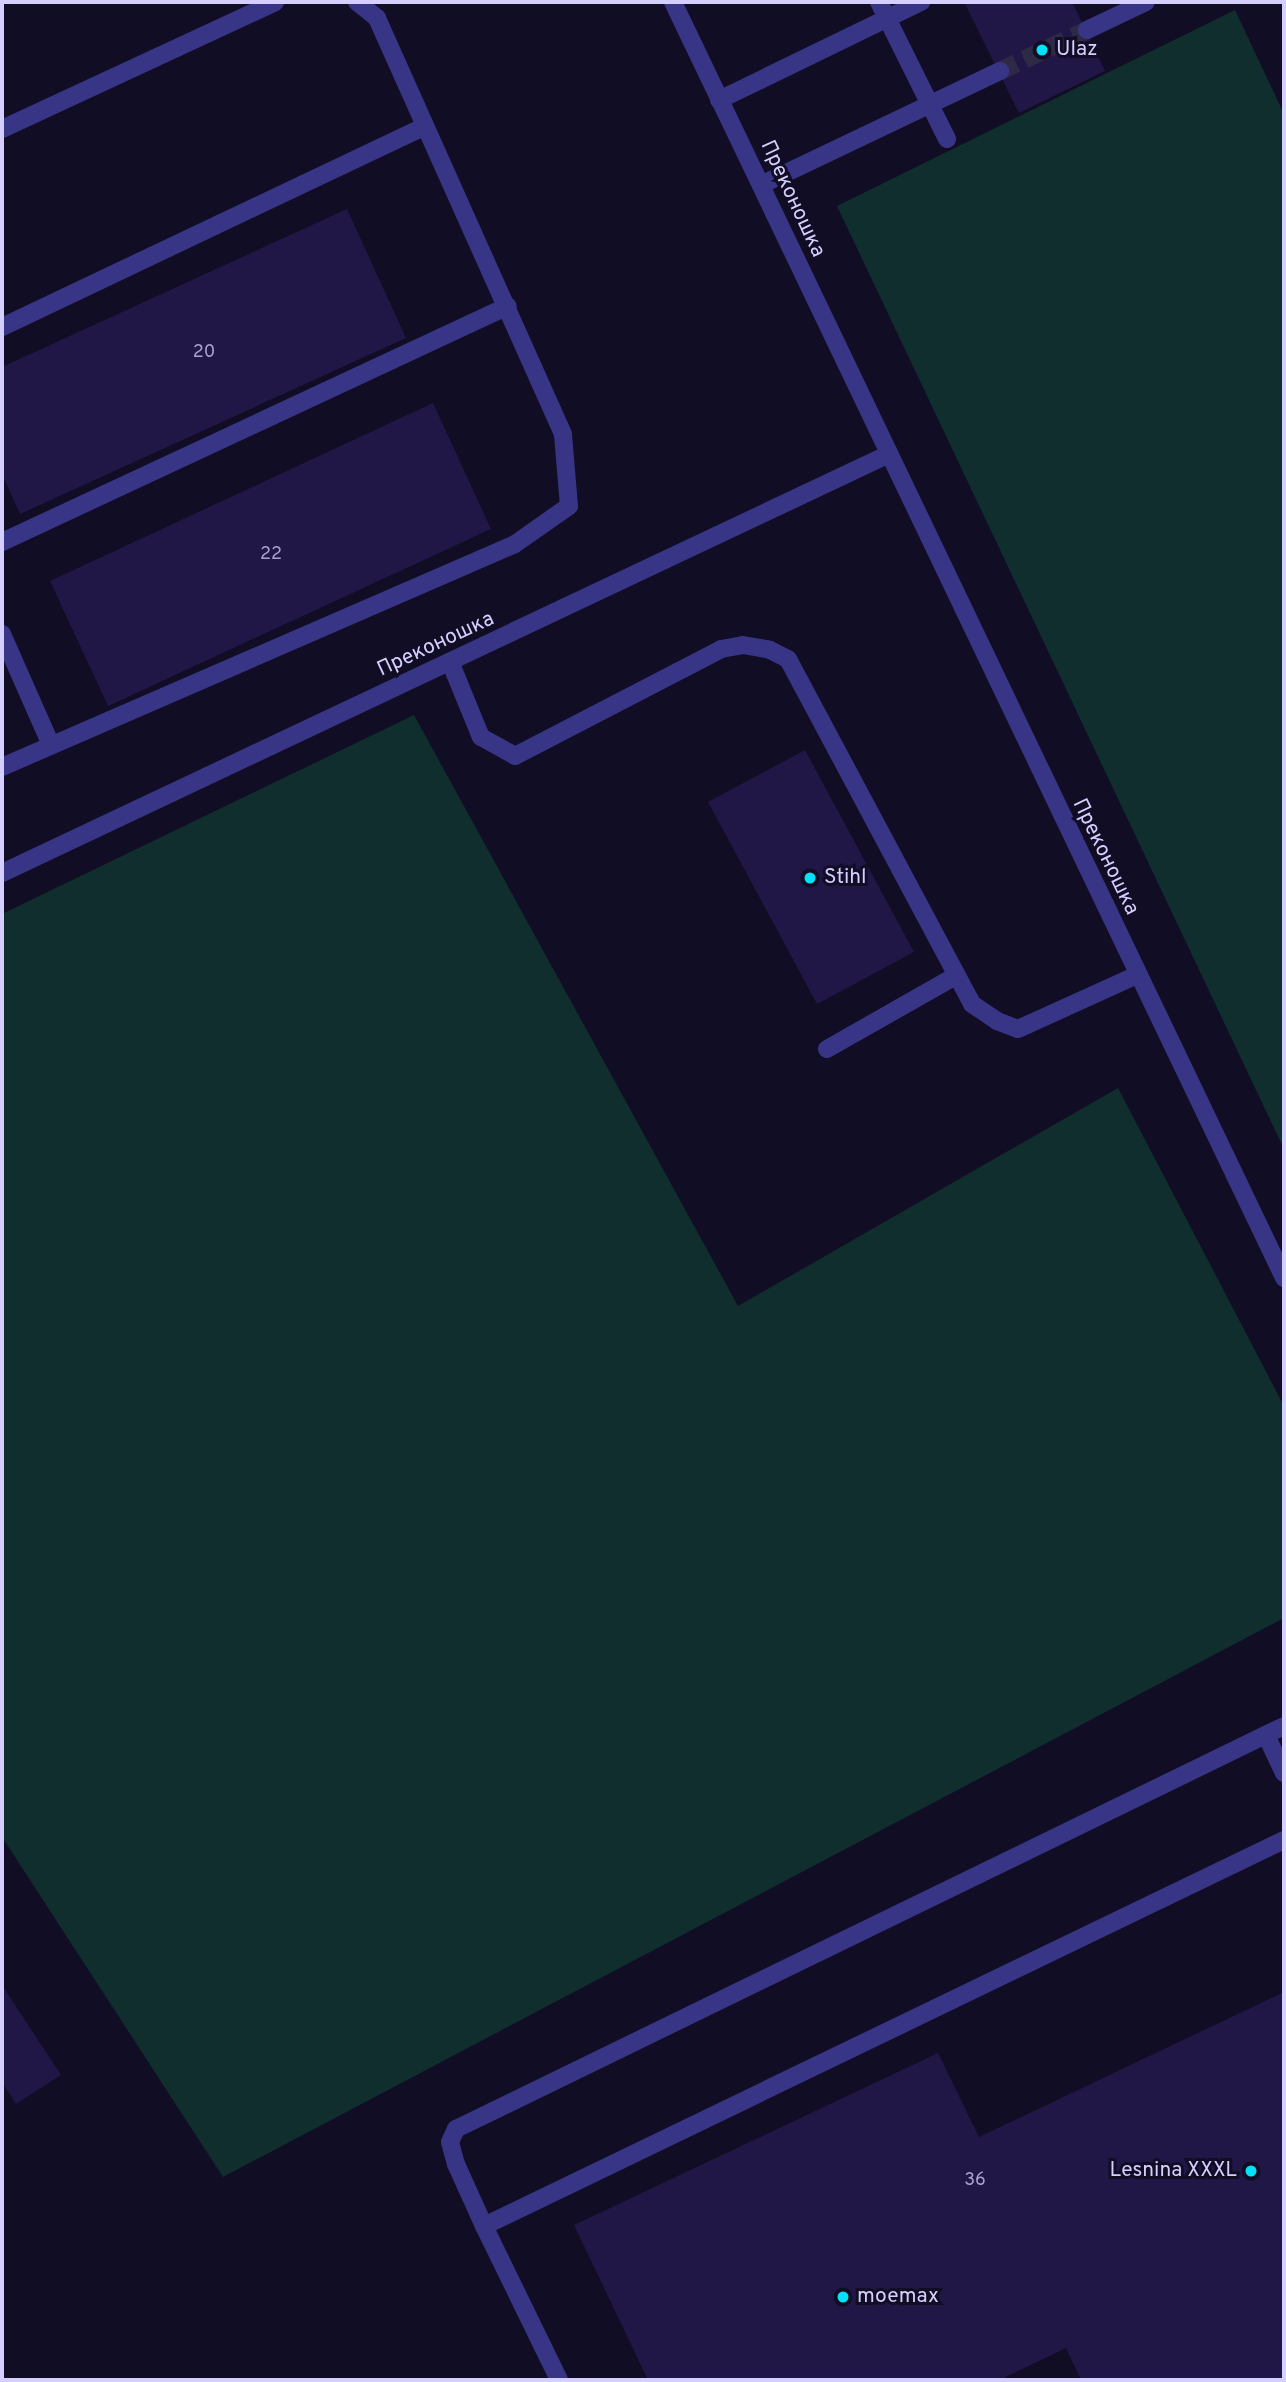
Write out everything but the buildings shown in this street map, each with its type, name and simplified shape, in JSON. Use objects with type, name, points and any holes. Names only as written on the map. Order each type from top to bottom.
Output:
[{"type":"street","points":[[2,129],[275,2]]},
{"type":"street","points":[[2,767],[515,544],[569,506],[563,433],[377,18],[357,2]]},
{"type":"street","name":"Преконошка","points":[[673,2],[887,455],[1284,1278]]},
{"type":"street","points":[[879,2],[947,139]]},
{"type":"street","points":[[719,100],[920,2]]},
{"type":"street","points":[[1087,30],[1146,2]]},
{"type":"street","points":[[761,185],[1000,71]]},
{"type":"street","points":[[2,327],[425,126]]},
{"type":"street","points":[[2,542],[508,306]]},
{"type":"street","name":"Преконошка","points":[[2,873],[451,664],[887,455]]},
{"type":"street","points":[[2,634],[51,745]]},
{"type":"street","points":[[451,664],[481,737],[514,756],[720,649],[743,645],[788,659],[954,977],[972,1003],[997,1021],[1018,1028],[1137,975]]},
{"type":"street","points":[[827,1049],[954,977]]},
{"type":"street","points":[[559,2380],[456,2164],[450,2142],[456,2129],[1284,1726]]},
{"type":"street","points":[[1266,1735],[1284,1773]]},
{"type":"street","points":[[485,2226],[1284,1840]]},
{"type":"green space","points":[[1235,10],[1284,114],[1284,1149],[837,206]]},
{"type":"green space","points":[[414,715],[738,1306],[1118,1088],[1284,1406],[1284,1618],[223,2177],[2,1837],[2,914]]},
{"type":"tunnel","points":[[1000,71],[1087,30]]},
{"type":"place","name":"Ulaz","points":[[1042,50]]},
{"type":"place","name":"Stihl","points":[[810,878]]},
{"type":"place","name":"Lesnina XXXL","points":[[1251,2171]]},
{"type":"place","name":"moemax","points":[[843,2297]]}]
